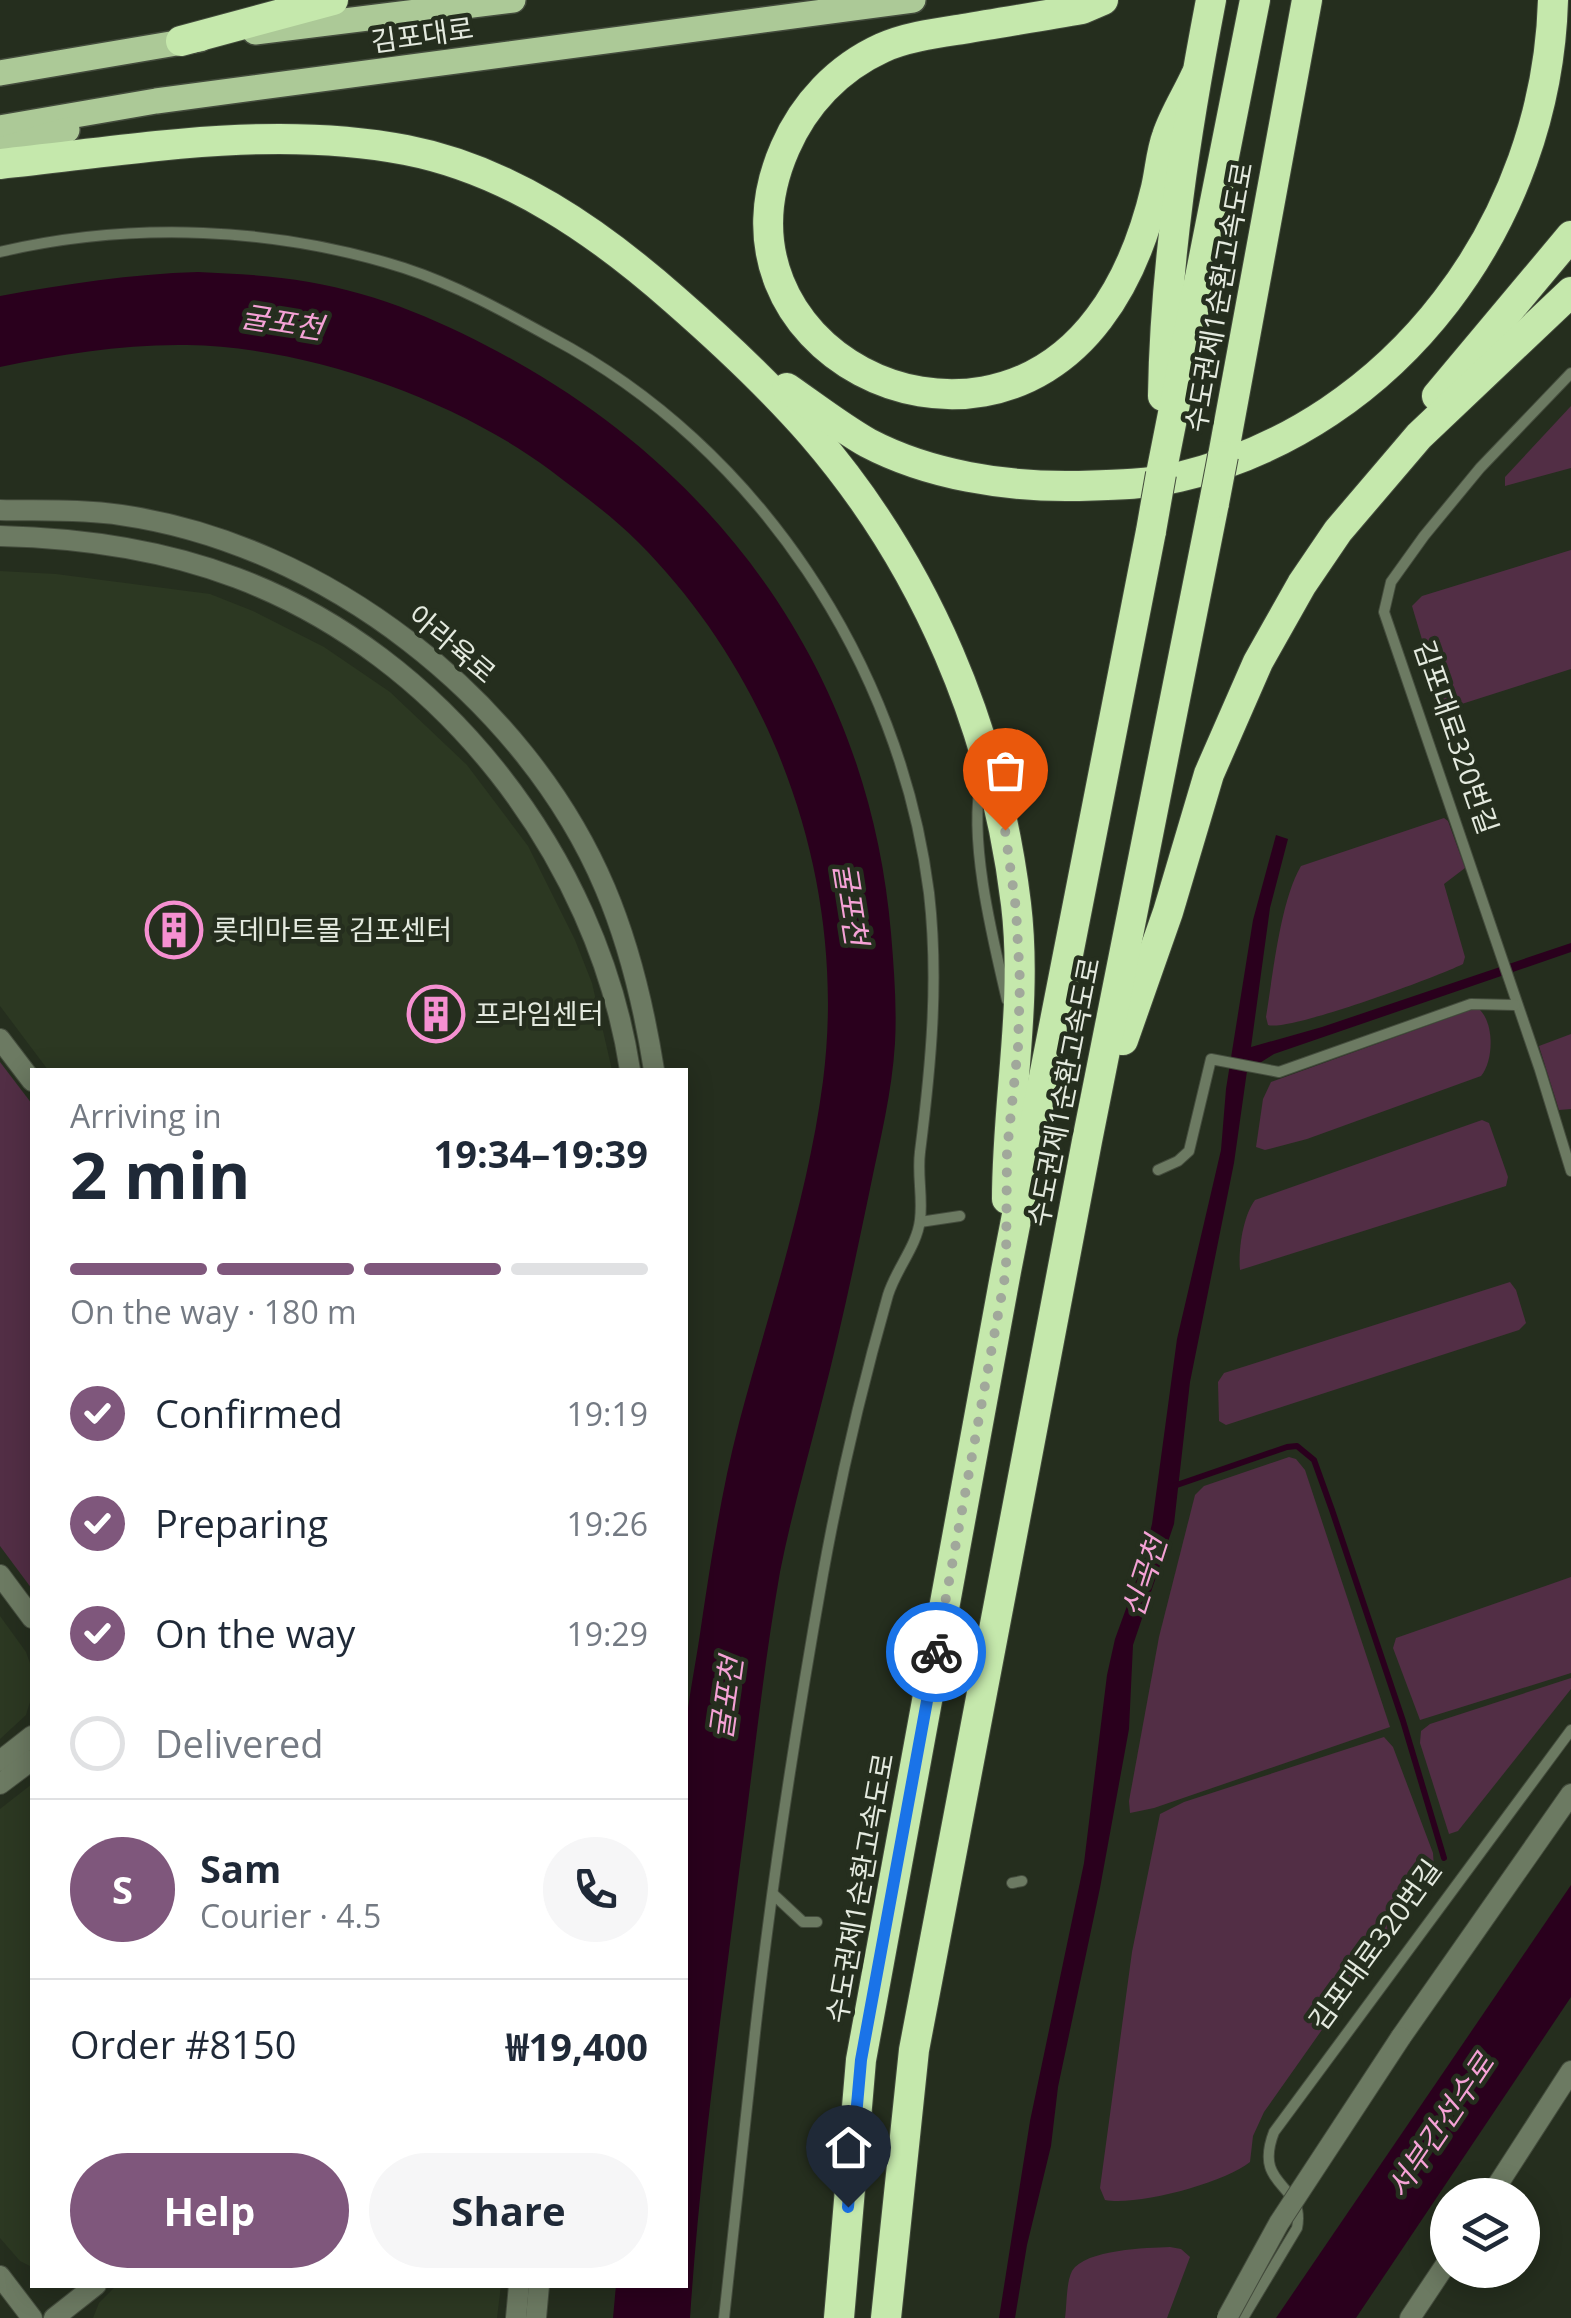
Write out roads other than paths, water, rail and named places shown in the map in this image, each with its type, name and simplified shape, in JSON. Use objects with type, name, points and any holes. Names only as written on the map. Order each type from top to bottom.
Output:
[{"type":"highway","points":[[181,41],[333,0]]},
{"type":"highway","points":[[1103,0],[1082,9],[884,47],[845,70],[795,124],[780,158],[770,198],[769,228],[776,272],[808,331],[840,360],[872,378],[916,393],[949,396],[994,391],[1036,374],[1066,353],[1098,320],[1129,270],[1196,75],[1210,0]]},
{"type":"highway","name":"수도권제1순환고속도로","points":[[838,2318],[861,2060],[1006,1271],[1254,0]]},
{"type":"highway","name":"수도권제1순환고속도로","points":[[886,2318],[914,2050],[1308,0]]},
{"type":"highway","points":[[725,344],[870,443],[932,467],[985,480],[1051,486],[1114,485],[1178,477],[1255,452],[1309,423],[1358,389],[1404,349],[1466,275],[1506,204],[1533,130],[1546,72],[1552,0]]},
{"type":"highway","points":[[1161,474],[1164,322],[1178,134]]},
{"type":"highway","points":[[0,164],[228,140],[314,138],[408,150],[476,172],[543,201],[610,246],[725,344],[812,434],[880,525],[924,600],[953,661],[986,755],[1005,830],[1016,909],[1018,1047],[1007,1151],[1006,1271]]},
{"type":"highway","points":[[1087,1142],[1168,912],[1208,774],[1232,717],[1302,584],[1408,432],[1571,236]]},
{"type":"highway","points":[[1338,531],[1419,436],[1571,292]]},
{"type":"main road","name":"김포대로","points":[[0,73],[181,41],[513,0]]},
{"type":"main road","name":"김포대로","points":[[0,128],[156,101],[913,0]]},
{"type":"main road","points":[[0,150],[156,101]]},
{"type":"street","name":"아라육로","points":[[0,510],[121,515],[229,543],[305,575],[342,596],[445,670],[524,756],[590,856],[615,912],[639,986],[654,1068]]},
{"type":"street","name":"아라육로","points":[[0,536],[92,542],[147,550],[199,564],[294,603],[400,673],[456,726],[486,761],[536,824],[564,869],[606,965],[630,1068]]},
{"type":"street","points":[[0,1039],[30,1079]]},
{"type":"street","points":[[0,1575],[30,1615]]},
{"type":"street","points":[[0,1761],[30,1738]]},
{"type":"street","points":[[0,1784],[30,1762]]},
{"type":"street","points":[[1227,2318],[1278,2223],[1571,1794]]},
{"type":"street","points":[[1502,2178],[1571,2071]]},
{"type":"street","points":[[0,2276],[32,2318]]},
{"type":"street","points":[[1410,2318],[1430,2287]]},
{"type":"street","points":[[54,2318],[92,2288]]},
{"type":"street","points":[[516,2318],[519,2288]]},
{"type":"street","points":[[536,2318],[538,2288]]},
{"type":"lane","points":[[0,252],[78,236],[164,232],[308,244],[402,267],[482,301],[584,356],[670,418],[732,475],[788,542],[840,624],[884,720],[914,811],[929,899],[935,1015],[919,1164],[920,1222],[888,1296],[840,1487],[773,1894],[724,2318]]},
{"type":"lane","name":"김포대로320번길","points":[[1571,373],[1446,508],[1391,582],[1384,612],[1571,1172]]},
{"type":"lane","points":[[1158,1170],[1189,1151],[1211,1059],[1268,1071],[1303,1064],[1471,1004],[1515,1004]]},
{"type":"lane","points":[[920,1222],[960,1216]]},
{"type":"lane","name":"김포대로320번길","points":[[1243,2318],[1297,2228],[1298,2206],[1272,2175],[1266,2161],[1274,2132],[1571,1730]]},
{"type":"lane","points":[[773,1894],[803,1922],[817,1922]]},
{"type":"water","name":"굴포천","points":[[198,272],[267,276],[363,294],[466,335],[592,410],[662,467],[723,530],[776,599],[820,675],[854,756],[878,842],[894,974],[896,1029],[891,1080],[847,1297],[789,1530],[774,1608],[712,2092],[690,2318],[613,2318],[616,2288],[688,2288],[688,1713],[727,1472],[798,1210],[823,1081],[828,1007],[824,934],[812,861],[792,790],[764,722],[729,657],[687,597],[617,523],[512,444],[424,399],[329,366],[281,355],[163,345],[69,354],[0,367],[0,296],[148,275]]},
{"type":"water","name":"신곡천","points":[[1276,835],[1288,839],[1270,908],[1251,1047],[1571,943],[1571,952],[1274,1054],[1247,1071],[1234,1163],[1190,1382],[1174,1524],[1133,1645],[1129,1729],[1058,2087],[1051,2146],[1027,2245],[1015,2318],[999,2318],[1030,2121],[1084,1863],[1107,1675],[1152,1524],[1177,1339],[1221,1150],[1226,1089],[1253,920]]},
{"type":"water","name":"서부간선수로","points":[[1571,1885],[1571,1997],[1450,2178],[1430,2178],[1430,2208],[1356,2318],[1276,2318]]},
{"type":"waterway","points":[[1171,1487],[1287,1447],[1297,1446],[1314,1460],[1403,1721],[1444,1858]]},
{"type":"place","name":"롯데마트몰 김포센터","points":[[174,930]]},
{"type":"place","name":"프라임센터","points":[[436,1014]]}]
